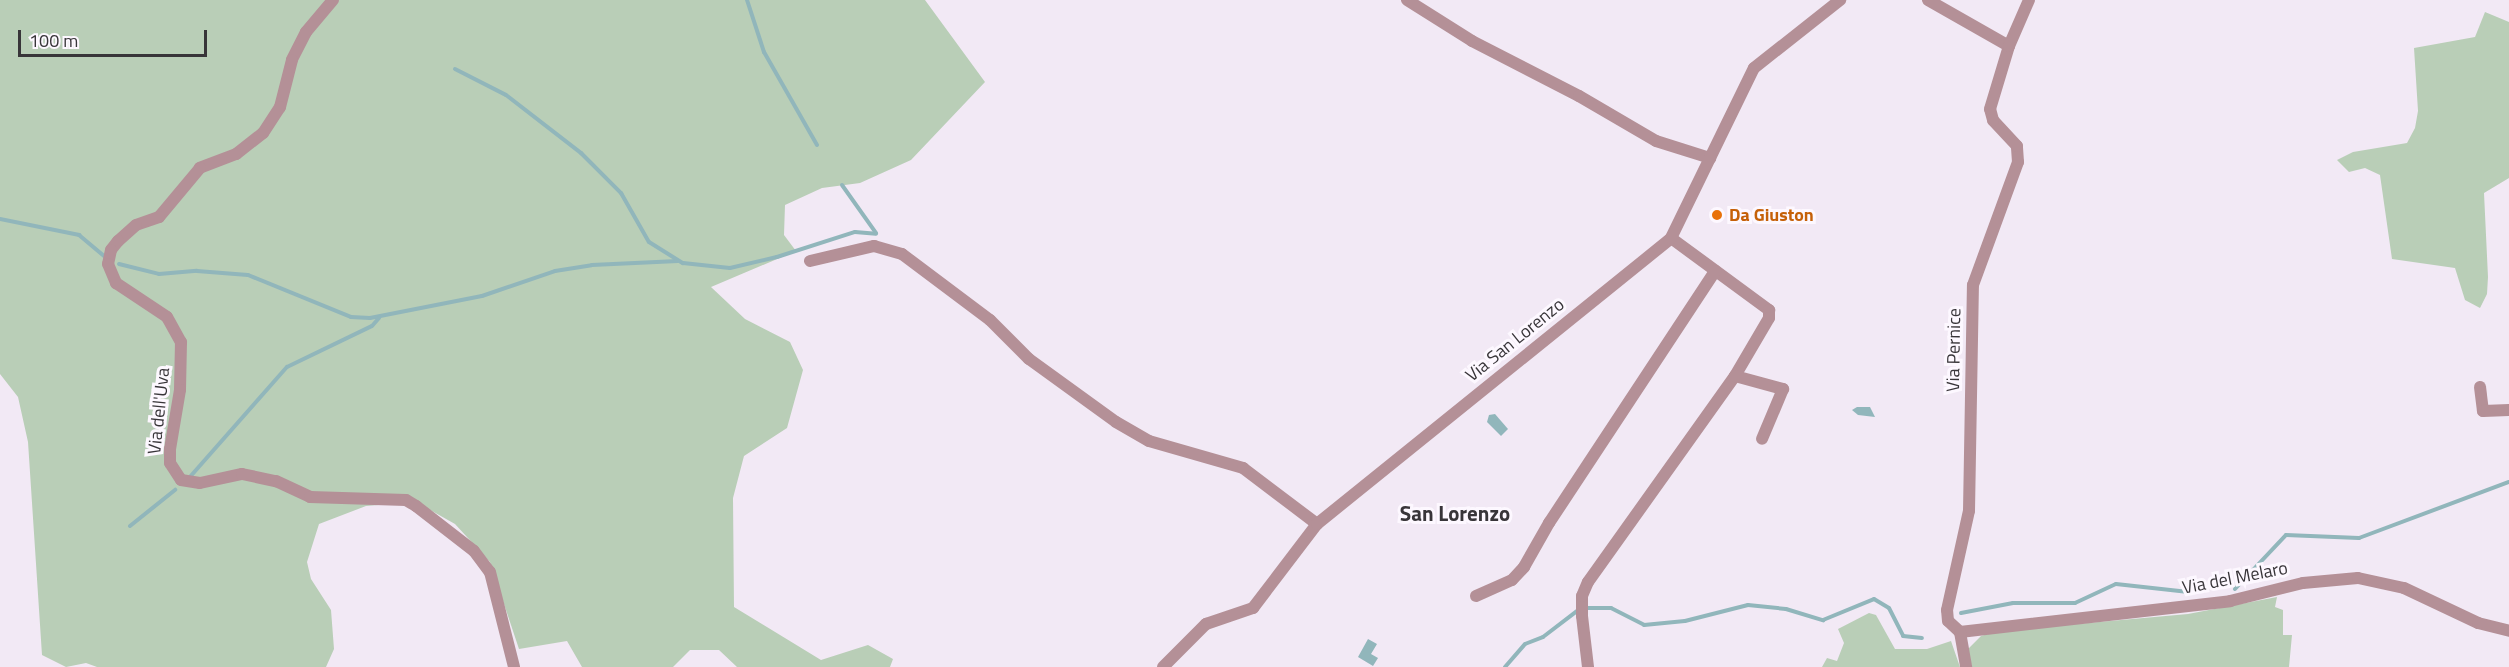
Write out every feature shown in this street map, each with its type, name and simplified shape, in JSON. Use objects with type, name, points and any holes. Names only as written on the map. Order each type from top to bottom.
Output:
[{"type":"street","name":"Via dell'Uva","points":[[333,0],[306,32],[292,60],[280,107],[263,133],[236,154],[200,168],[159,217],[136,225],[118,241],[111,250],[108,264],[116,283],[167,317],[181,342],[180,390],[170,449],[170,464],[180,480],[200,483],[242,474],[276,481],[310,497],[406,500],[417,506],[474,551],[490,572],[514,667]]},
{"type":"street","points":[[1407,0],[1472,41],[1579,96],[1656,141],[1710,158]]},
{"type":"street","name":"Via San Lorenzo","points":[[1163,667],[1206,624],[1252,608],[1317,524],[1671,238],[1754,68],[1840,0]]},
{"type":"street","points":[[1928,0],[2009,46],[2029,0]]},
{"type":"street","name":"Via Pernice","points":[[1966,667],[1957,631],[1947,610],[1966,536],[1970,501],[1973,285],[2018,162],[2017,146],[1993,120],[1990,109],[2009,46]]},
{"type":"street","points":[[1587,667],[1582,596],[1588,582],[1735,376],[1768,318],[1768,310],[1671,238]]},
{"type":"street","points":[[810,261],[874,246],[902,254],[990,320],[1029,359],[1116,422],[1149,441],[1243,468],[1317,524]]},
{"type":"street","points":[[1476,596],[1512,580],[1524,567],[1714,270]]},
{"type":"street","points":[[1735,376],[1783,389],[1762,439]]},
{"type":"street","points":[[2480,387],[2483,411],[2509,410]]},
{"type":"street","name":"Via del Melaro","points":[[1957,631],[2220,602],[2303,583],[2358,578],[2404,588],[2478,623],[2509,631]]},
{"type":"green space","points":[[0,0],[925,0],[985,82],[911,160],[860,183],[822,188],[785,205],[784,235],[796,251],[711,287],[745,319],[790,342],[803,370],[787,428],[744,456],[733,498],[734,607],[821,660],[868,645],[893,659],[890,667],[737,667],[719,650],[690,650],[673,667],[582,667],[567,641],[519,649],[490,562],[455,524],[416,502],[366,506],[319,524],[307,562],[311,579],[331,610],[334,649],[326,667],[97,667],[86,663],[66,667],[42,655],[28,442],[18,397],[0,374]]},
{"type":"green space","points":[[2485,12],[2509,22],[2509,178],[2484,193],[2488,277],[2487,294],[2480,308],[2465,300],[2455,268],[2392,259],[2380,175],[2365,168],[2349,172],[2337,160],[2353,152],[2407,143],[2415,128],[2418,111],[2414,48],[2475,37]]},
{"type":"green space","points":[[2277,597],[2275,607],[2283,610],[2283,635],[2292,635],[2289,667],[1972,667],[1967,650],[1981,636],[1999,631],[2188,614]]},
{"type":"green space","points":[[1869,613],[1876,615],[1895,649],[1927,649],[1951,641],[1960,667],[1822,667],[1827,658],[1837,661],[1844,643],[1838,629]]},
{"type":"water","points":[[1857,407],[1870,407],[1875,417],[1858,415],[1852,410]]},
{"type":"water","points":[[1495,414],[1508,429],[1501,436],[1487,422],[1489,415]]},
{"type":"water","points":[[1368,639],[1377,644],[1371,654],[1378,658],[1373,666],[1358,657]]},
{"type":"waterway","points":[[747,0],[764,52],[817,145]]},
{"type":"waterway","points":[[455,69],[506,95],[581,153],[621,193],[649,242],[683,263],[730,268],[777,257],[855,232],[876,234]]},
{"type":"waterway","points":[[842,185],[876,233]]},
{"type":"waterway","points":[[0,219],[79,235],[106,258]]},
{"type":"waterway","points":[[119,264],[159,274],[197,271],[248,275],[351,317],[370,318],[482,296],[555,271],[592,265],[678,261]]},
{"type":"waterway","points":[[189,478],[287,367],[372,326],[379,318]]},
{"type":"waterway","points":[[2235,589],[2286,535],[2359,538],[2509,482]]},
{"type":"waterway","points":[[130,526],[175,490]]},
{"type":"waterway","points":[[1961,613],[2013,603],[2075,603],[2116,584],[2189,592]]},
{"type":"waterway","points":[[1586,608],[1611,608],[1644,625],[1685,621],[1748,605],[1786,609],[1823,620],[1874,599],[1889,608],[1903,636],[1922,638]]},
{"type":"waterway","points":[[1505,667],[1525,644],[1543,637],[1577,611]]},
{"type":"place","name":"Da Giuston","points":[[1717,215]]},
{"type":"district","name":"San Lorenzo","points":[[1455,513]]}]
